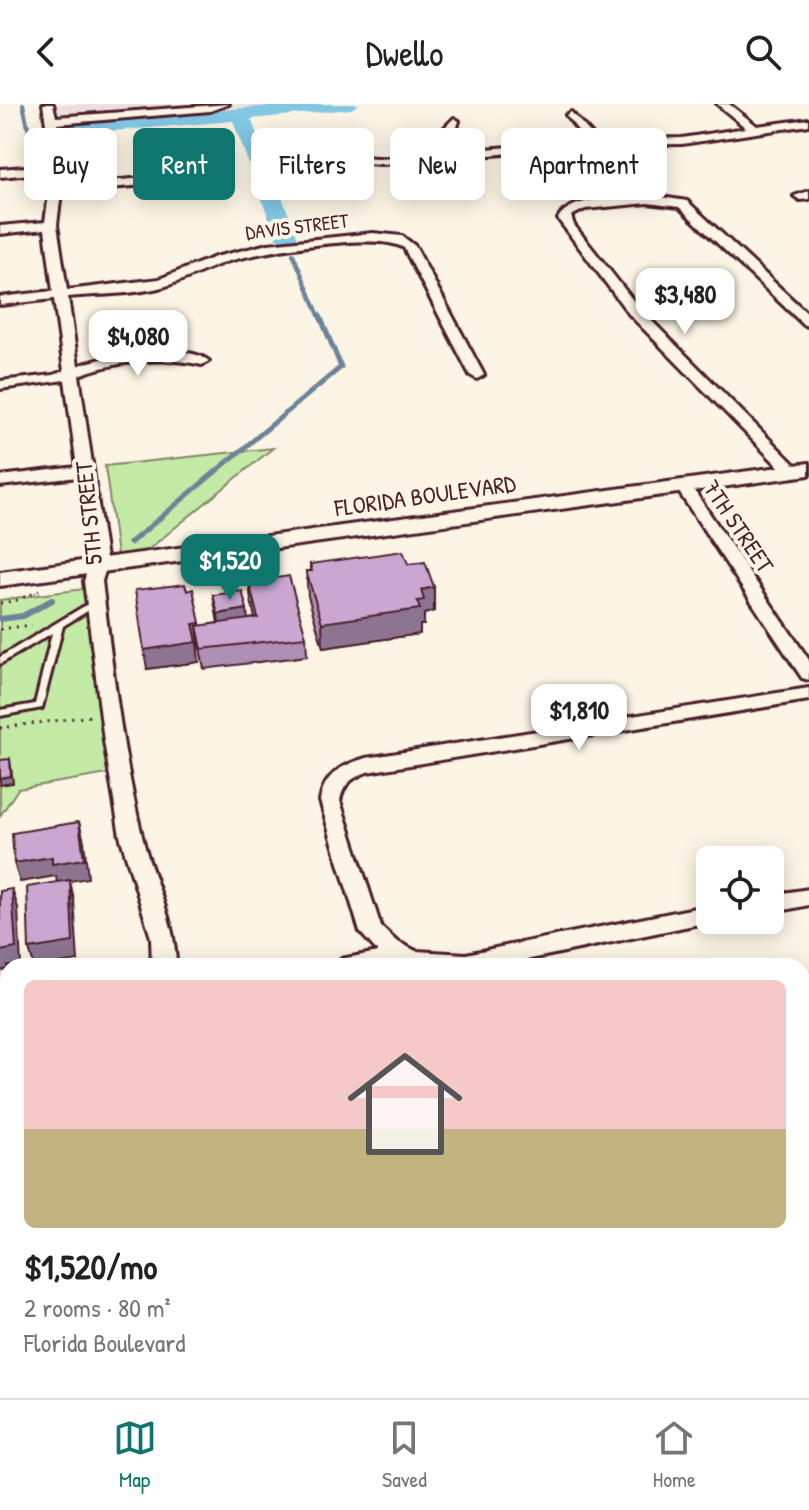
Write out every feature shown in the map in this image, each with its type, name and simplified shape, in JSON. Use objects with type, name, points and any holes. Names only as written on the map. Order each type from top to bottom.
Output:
[{"type":"street","points":[[49,112],[210,108],[224,104]]},
{"type":"street","points":[[722,104],[755,130]]},
{"type":"street","points":[[571,115],[582,128]]},
{"type":"street","points":[[452,128],[454,121]]},
{"type":"street","points":[[667,141],[809,122]]},
{"type":"street","points":[[0,173],[24,171]]},
{"type":"street","points":[[800,470],[634,311],[564,219],[577,207],[648,199],[683,204],[809,322]]},
{"type":"street","name":"5TH STREET","points":[[55,200],[51,225],[98,565],[93,581],[111,714],[131,837],[163,958]]},
{"type":"street","points":[[0,230],[51,225]]},
{"type":"street","name":"DAVIS STREET","points":[[0,301],[161,283],[220,260],[268,248],[387,237],[409,246],[477,375]]},
{"type":"street","points":[[0,385],[55,379],[98,363],[177,355],[202,361]]},
{"type":"street","name":"FLORIDA BOULEVARD","points":[[0,579],[800,470]]},
{"type":"street","points":[[0,481],[84,471]]},
{"type":"street","name":"7TH STREET","points":[[683,486],[809,674]]},
{"type":"street","points":[[409,958],[388,947],[371,932],[330,801],[335,783],[353,769],[809,694]]},
{"type":"street","points":[[784,901],[809,897]]},
{"type":"street","points":[[491,958],[696,917]]},
{"type":"lane","points":[[0,661],[96,602]]},
{"type":"lane","points":[[0,713],[39,706],[59,624]]},
{"type":"path","points":[[0,728],[111,714]]},
{"type":"shaded area","points":[[50,104],[311,104],[52,127]]},
{"type":"green space","points":[[273,448],[144,553],[117,555],[105,466]]},
{"type":"green space","points":[[83,589],[108,774],[18,789],[0,816],[0,600]]},
{"type":"building","points":[[403,551],[408,564],[425,562],[434,587],[421,590],[424,600],[417,601],[420,609],[322,623],[306,571],[312,571],[310,564]]},
{"type":"building","points":[[289,576],[306,637],[202,649],[197,626],[258,618],[249,582]]},
{"type":"building","points":[[185,584],[187,591],[193,589],[200,623],[193,624],[197,642],[144,650],[135,590]]},
{"type":"building","points":[[242,591],[247,609],[218,614],[213,595]]},
{"type":"building","points":[[10,759],[11,776],[0,778],[0,760]]},
{"type":"building","points":[[79,822],[84,859],[52,864],[52,857],[14,863],[12,833]]},
{"type":"building","points":[[70,880],[73,942],[29,949],[27,887]]},
{"type":"building","points":[[12,889],[16,948],[0,951],[0,891]]},
{"type":"waterway","points":[[23,104],[28,128]]},
{"type":"waterway","points":[[240,115],[351,104]]},
{"type":"waterway","points":[[74,128],[209,115],[240,115]]},
{"type":"waterway","points":[[240,115],[287,238]]},
{"type":"waterway","points":[[293,254],[320,318]]},
{"type":"waterway","points":[[130,543],[341,367],[320,316]]},
{"type":"waterway","points":[[0,619],[23,616],[52,600]]}]
